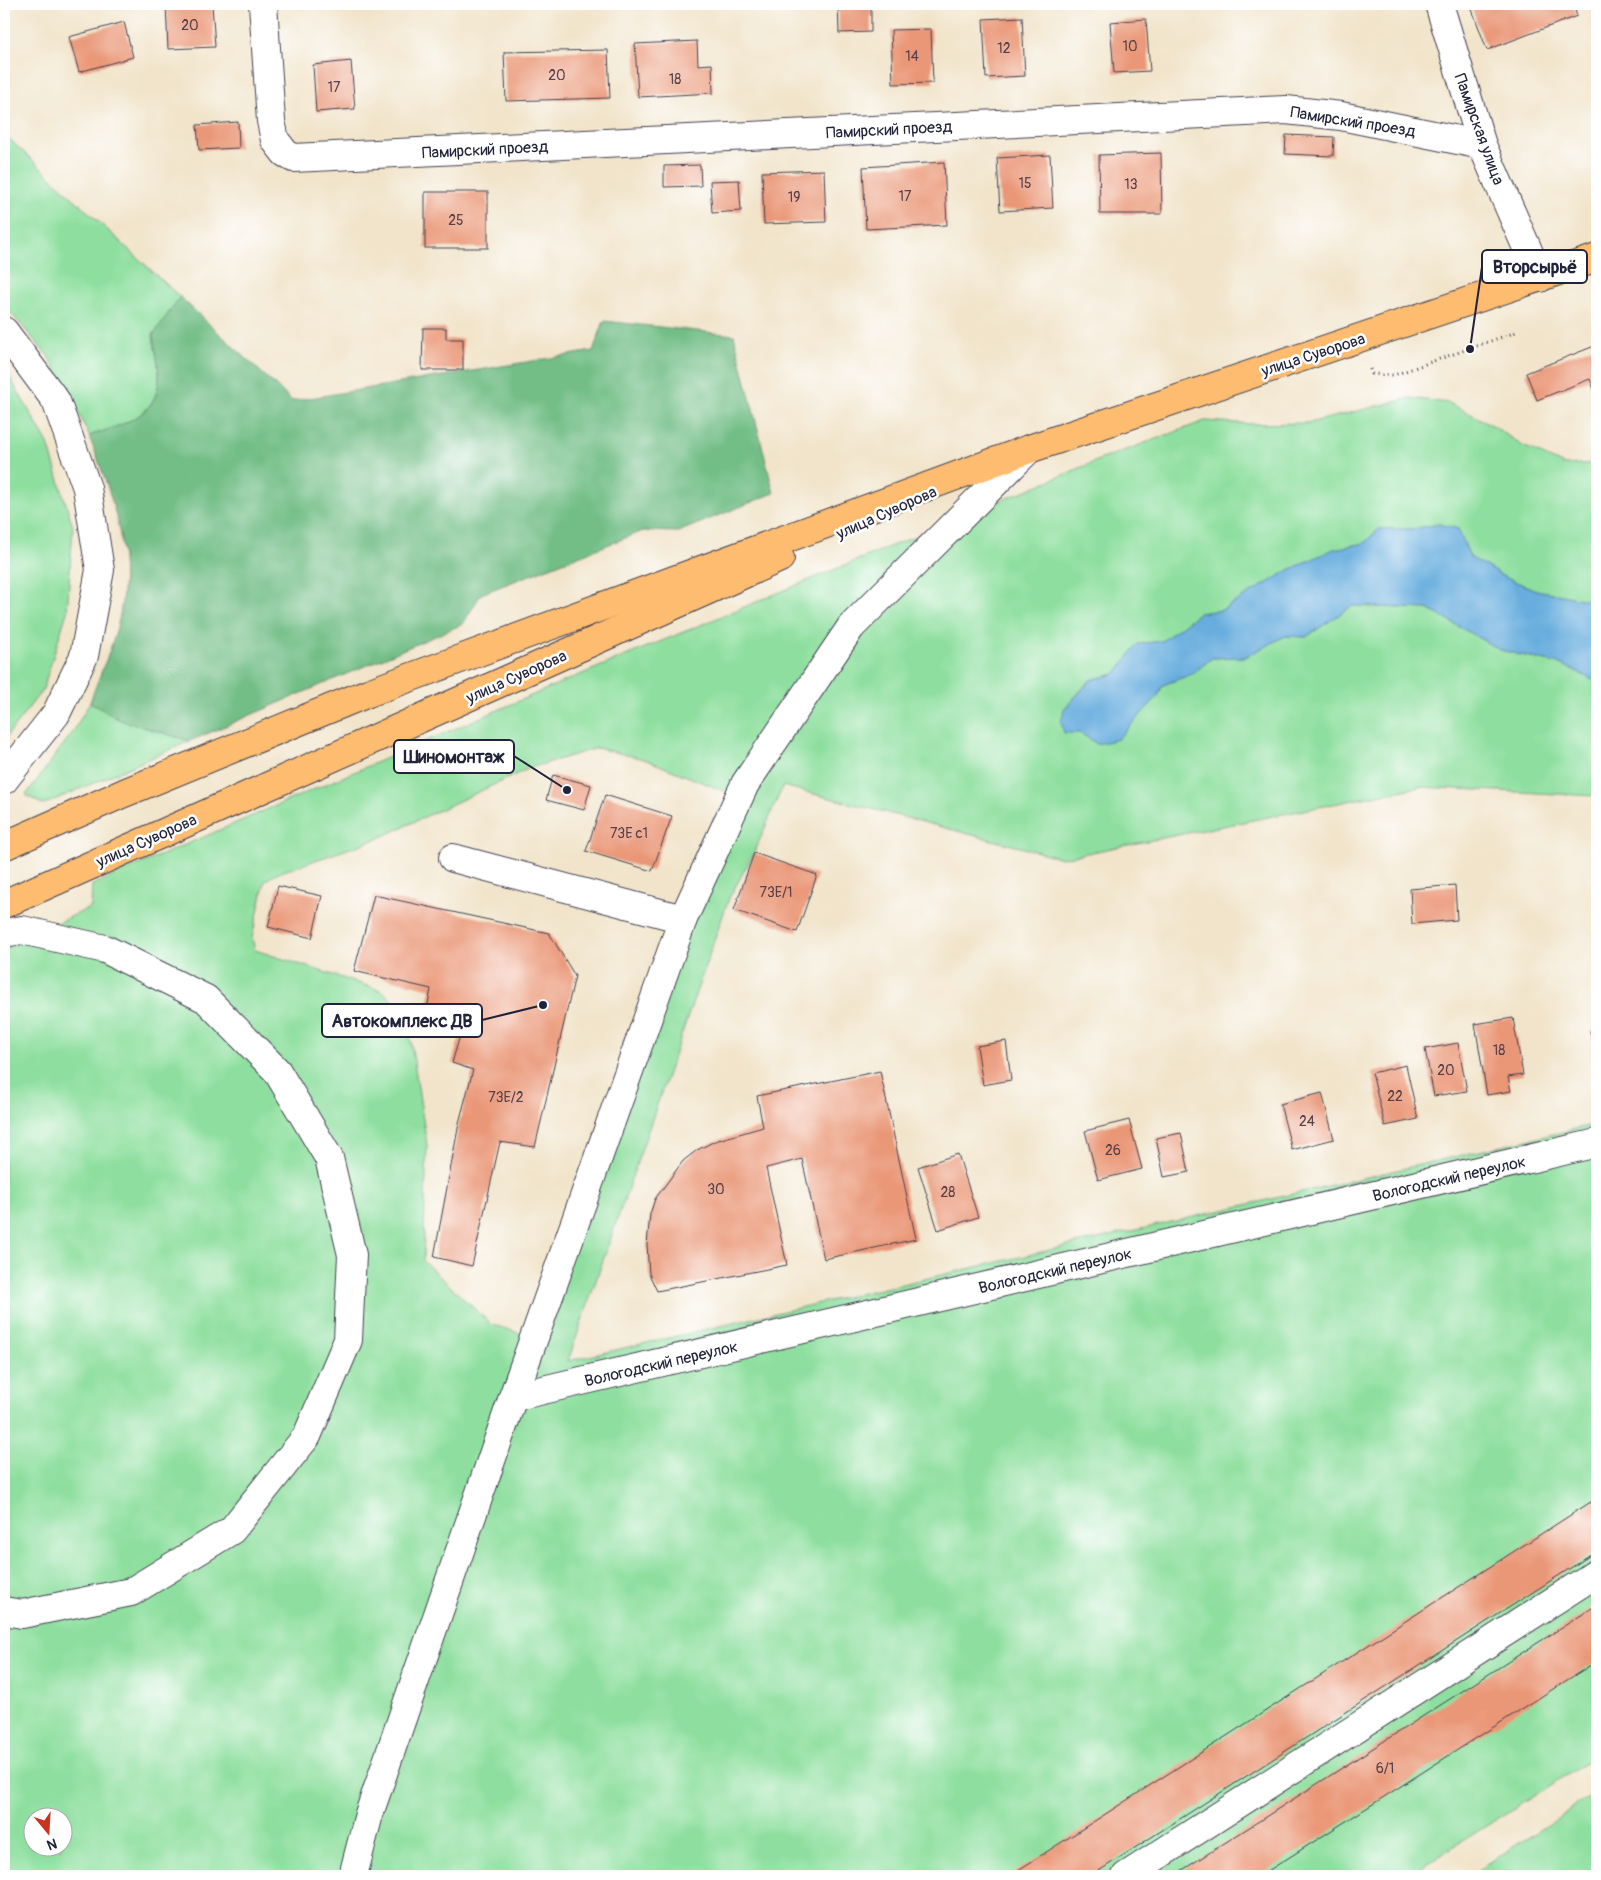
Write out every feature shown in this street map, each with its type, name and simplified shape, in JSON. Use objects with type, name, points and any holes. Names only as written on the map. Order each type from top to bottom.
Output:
[{"type":"main road","name":"улица Суворова","points":[[4,846],[368,693],[1029,448],[1597,258]]},
{"type":"main road","name":"улица Суворова","points":[[4,904],[1029,448]]},
{"type":"street","name":"Памирский проезд","points":[[263,4],[271,121],[275,140],[285,153],[293,158],[1286,110],[1341,116],[1482,145]]},
{"type":"street","name":"Памирская улица","points":[[1439,4],[1482,145],[1540,278]]},
{"type":"street","points":[[4,331],[56,401],[87,488],[100,570],[84,656],[56,714],[4,780]]},
{"type":"street","points":[[353,1876],[369,1814],[513,1398],[683,919],[745,784],[851,627],[1029,448]]},
{"type":"street","points":[[454,858],[683,919]]},
{"type":"street","points":[[4,933],[22,930],[105,949],[206,999],[277,1071],[329,1158],[352,1255],[348,1340],[307,1436],[232,1530],[131,1592],[22,1614],[4,1611]]},
{"type":"street","name":"Вологодский переулок","points":[[513,1398],[1597,1143]]},
{"type":"street","points":[[1126,1876],[1597,1573]]},
{"type":"green space","points":[[4,134],[180,297],[153,335],[159,378],[157,391],[152,402],[145,411],[135,418],[89,436],[73,400],[48,356],[4,305]]},
{"type":"green space","points":[[180,297],[292,401],[593,351],[604,321],[734,335],[774,493],[678,532],[643,531],[481,594],[463,624],[190,741],[120,720],[90,702],[118,625],[123,591],[123,568],[122,545],[118,523],[89,436],[135,418],[145,411],[152,402],[157,392],[159,378],[153,335]]},
{"type":"green space","points":[[4,367],[48,444],[73,527],[67,612],[43,689],[4,740]]},
{"type":"green space","points":[[1410,398],[1449,403],[1492,425],[1521,445],[1564,465],[1597,463],[1597,602],[1536,590],[1504,577],[1470,557],[1458,529],[1439,524],[1413,529],[1379,529],[1364,543],[1334,549],[1289,570],[1222,610],[1199,613],[1162,641],[1138,644],[1115,674],[1090,680],[1064,709],[1080,733],[1097,744],[1118,739],[1158,696],[1163,685],[1192,674],[1212,658],[1245,657],[1285,636],[1306,637],[1352,606],[1428,609],[1500,650],[1563,665],[1597,682],[1597,796],[1419,787],[1062,858],[783,786],[754,853],[729,898],[568,1361],[1597,1124],[1597,1756],[1407,1876],[4,1876],[4,949],[91,907],[92,885],[570,679],[1104,458],[1205,421],[1252,424],[1309,423]],"holes":[[[597,748],[644,759],[739,797],[534,1338],[491,1324],[423,1261],[427,1145],[407,1017],[383,991],[255,950],[252,938],[265,881],[275,874],[377,839],[530,768]]]},
{"type":"green space","points":[[90,702],[120,720],[190,741],[43,805],[26,795],[73,732]]},
{"type":"green space","points":[[1597,1792],[1597,1876],[1469,1876]]},
{"type":"water","points":[[1439,524],[1458,529],[1470,557],[1504,577],[1536,590],[1597,602],[1597,682],[1563,665],[1500,650],[1428,609],[1352,606],[1306,637],[1285,636],[1245,657],[1212,658],[1192,674],[1163,685],[1158,696],[1118,739],[1097,744],[1080,733],[1064,733],[1061,722],[1064,709],[1091,680],[1115,674],[1138,644],[1162,641],[1199,613],[1222,610],[1289,570],[1334,549],[1364,543],[1379,529],[1413,529]]},
{"type":"building","points":[[166,4],[212,4],[215,47],[168,49]]},
{"type":"building","points":[[838,4],[871,4],[871,32],[839,33]]},
{"type":"building","points":[[1470,4],[1573,4],[1577,16],[1487,50]]},
{"type":"building","points":[[1022,17],[1025,76],[986,78],[983,19]]},
{"type":"building","points":[[1146,19],[1150,71],[1114,73],[1110,22]]},
{"type":"building","points":[[124,22],[133,57],[79,72],[69,37]]},
{"type":"building","points":[[931,29],[933,83],[893,84],[891,30]]},
{"type":"building","points":[[697,41],[698,65],[712,64],[713,93],[638,97],[635,44]]},
{"type":"building","points":[[608,50],[610,98],[506,101],[504,52]]},
{"type":"building","points":[[351,61],[355,109],[316,112],[313,65]]},
{"type":"building","points":[[238,122],[239,148],[199,150],[197,125]]},
{"type":"building","points":[[1286,135],[1334,137],[1333,156],[1285,154]]},
{"type":"building","points":[[1161,153],[1162,214],[1100,214],[1099,155]]},
{"type":"building","points":[[1050,155],[1053,208],[1000,211],[997,158]]},
{"type":"building","points":[[944,162],[947,225],[866,229],[863,167]]},
{"type":"building","points":[[700,165],[701,186],[664,187],[664,166]]},
{"type":"building","points":[[824,170],[826,222],[764,224],[762,172]]},
{"type":"building","points":[[739,180],[741,211],[712,213],[710,181]]},
{"type":"building","points":[[425,192],[488,192],[488,248],[425,248]]},
{"type":"building","points":[[423,328],[446,328],[446,339],[463,339],[463,370],[422,370]]},
{"type":"building","points":[[1597,345],[1597,397],[1590,379],[1537,400],[1526,373]]},
{"type":"building","points":[[553,775],[591,785],[584,810],[546,800]]},
{"type":"building","points":[[605,795],[672,816],[652,871],[586,851]]},
{"type":"building","points":[[754,853],[817,875],[797,932],[734,910]]},
{"type":"building","points":[[1455,885],[1457,920],[1412,924],[1410,889]]},
{"type":"building","points":[[278,886],[322,896],[312,938],[268,927]]},
{"type":"building","points":[[374,895],[549,933],[575,976],[535,1147],[500,1142],[472,1266],[434,1257],[459,1123],[473,1070],[452,1063],[465,1018],[427,1009],[431,989],[354,971]]},
{"type":"building","points":[[1513,1018],[1523,1075],[1508,1077],[1511,1091],[1487,1095],[1475,1024]]},
{"type":"building","points":[[1597,1029],[1597,1056],[1590,1031]]},
{"type":"building","points":[[1006,1041],[1011,1080],[983,1085],[977,1046]]},
{"type":"building","points":[[1458,1043],[1467,1091],[1434,1096],[1425,1049]]},
{"type":"building","points":[[1406,1065],[1418,1119],[1385,1126],[1372,1073]]},
{"type":"building","points":[[880,1071],[916,1239],[824,1259],[802,1159],[766,1168],[787,1265],[657,1291],[649,1274],[647,1245],[650,1214],[655,1199],[683,1161],[697,1150],[715,1141],[763,1127],[757,1096]]},
{"type":"building","points":[[1322,1093],[1334,1139],[1292,1150],[1280,1104]]},
{"type":"building","points":[[1129,1120],[1142,1169],[1098,1180],[1085,1131]]},
{"type":"building","points":[[1181,1133],[1189,1172],[1164,1177],[1156,1138]]},
{"type":"building","points":[[958,1154],[978,1217],[938,1230],[918,1167]]},
{"type":"building","points":[[1597,1498],[1597,1551],[1091,1876],[1009,1876]]},
{"type":"building","points":[[1597,1605],[1597,1661],[1260,1876],[1173,1876]]},
{"type":"place","name":"Вторсырьё","points":[[1470,349]]},
{"type":"place","name":"Шиномонтаж","points":[[567,790]]},
{"type":"place","name":"Автокомплекс ДВ","points":[[543,1005]]}]
